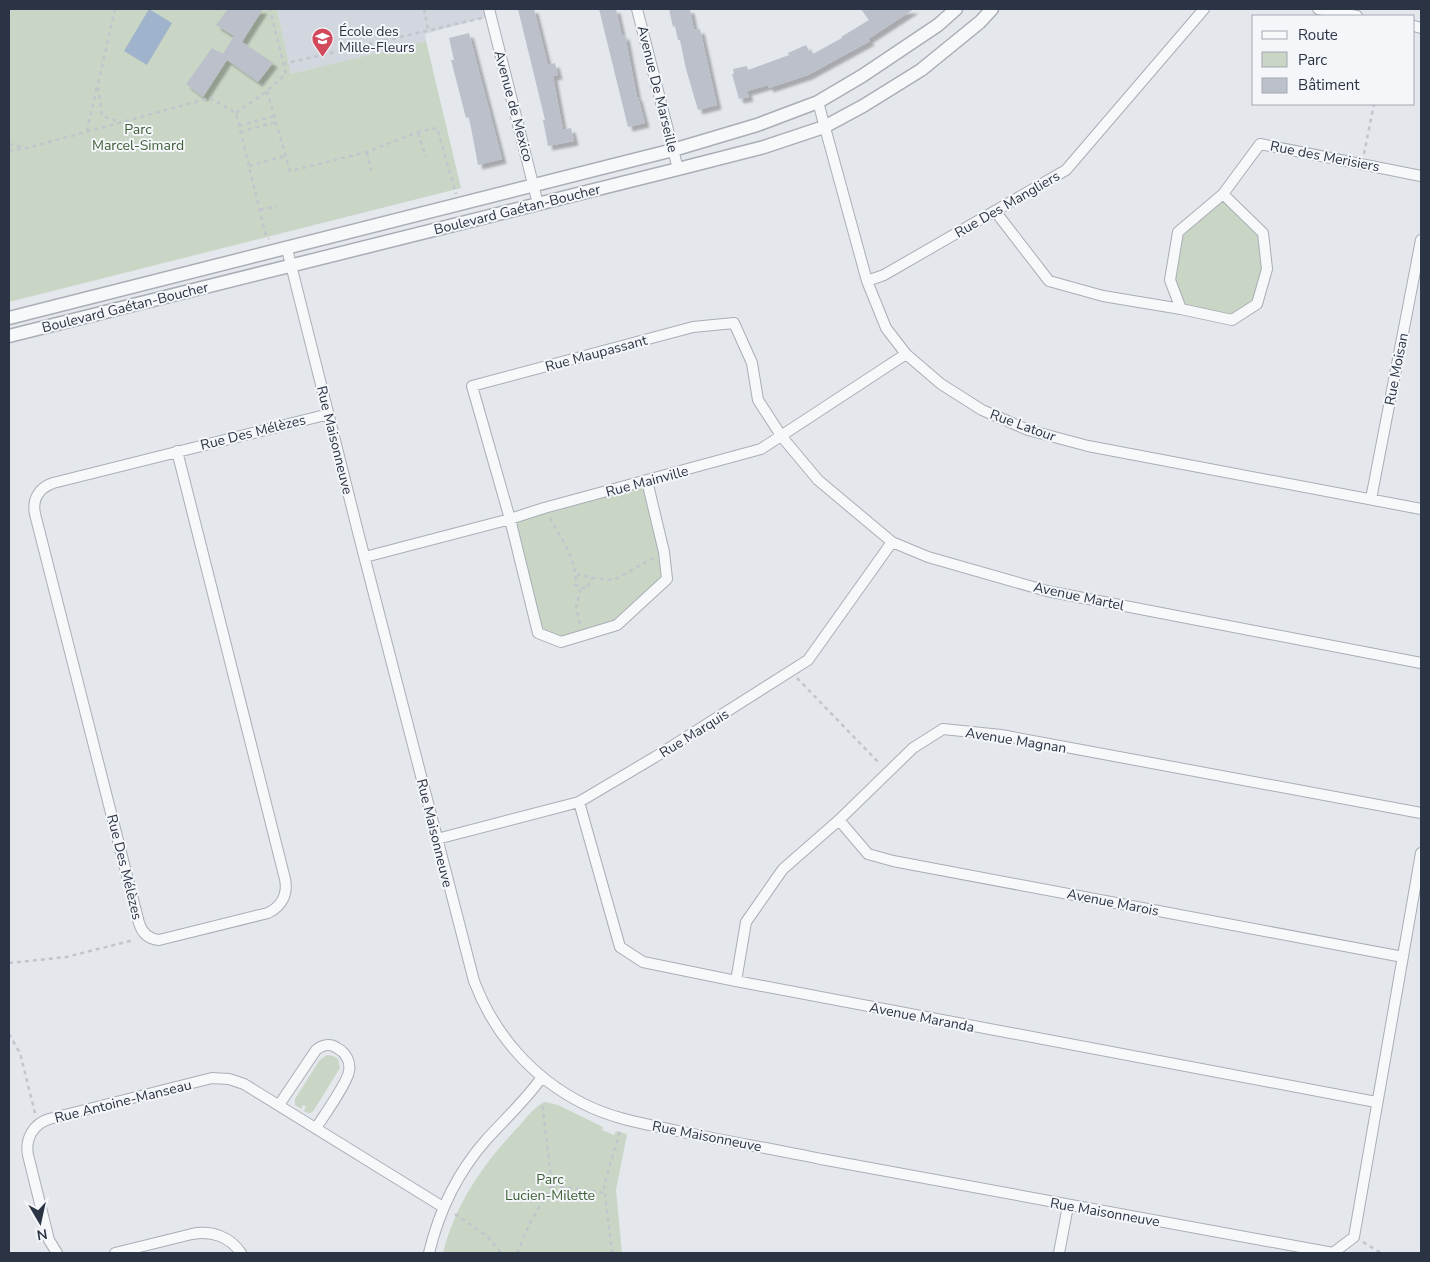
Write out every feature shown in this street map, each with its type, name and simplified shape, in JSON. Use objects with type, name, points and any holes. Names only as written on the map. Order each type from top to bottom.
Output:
[{"type":"street","name":"Avenue De Marseille","points":[[637,9],[678,169]]},
{"type":"street","name":"Boulevard Gaétan-Boucher","points":[[9,318],[535,186],[673,150],[757,125],[818,102],[862,76],[938,25],[956,9]]},
{"type":"street","name":"Boulevard Gaétan-Boucher","points":[[9,336],[764,147],[824,127],[863,106],[921,70],[980,22],[992,9]]},
{"type":"street","name":"Rue Des Mangliers","points":[[867,280],[884,275],[1066,170],[1204,9]]},
{"type":"street","points":[[1318,9],[1351,15]]},
{"type":"street","name":"Avenue de Mexico","points":[[489,12],[535,186],[538,204]]},
{"type":"street","name":"Rue Latour","points":[[818,102],[867,280],[886,328],[906,354],[941,384],[982,410],[1028,430],[1088,446],[1421,509]]},
{"type":"street","name":"Rue des Merisiers","points":[[1181,309],[1170,280],[1178,232],[1223,194],[1260,144],[1421,176]]},
{"type":"street","points":[[995,211],[1049,281],[1103,296],[1232,320],[1257,304],[1267,269],[1263,233],[1223,194]]},
{"type":"street","name":"Rue Moisan","points":[[1371,499],[1421,240]]},
{"type":"street","name":"Rue Maisonneuve","points":[[287,249],[469,963],[481,997],[492,1019],[520,1057],[561,1091],[589,1106],[631,1121],[1068,1206],[1333,1253],[1354,1237]]},
{"type":"street","name":"Rue Maupassant","points":[[510,519],[472,386],[693,327],[734,323],[752,362],[758,400],[782,437]]},
{"type":"street","name":"Rue Mainville","points":[[364,556],[510,519],[761,449],[906,354]]},
{"type":"street","name":"Rue Des Mélèzes","points":[[176,451],[286,888],[282,901],[268,913],[159,940],[148,936],[142,930],[139,923],[34,514],[34,505],[38,492],[49,484],[176,451],[328,414]]},
{"type":"street","name":"Avenue Martel","points":[[782,437],[818,480],[892,542],[928,557],[1047,591],[1421,663]]},
{"type":"street","points":[[510,519],[538,634],[560,642],[617,625],[667,579],[664,552],[647,481]]},
{"type":"street","name":"Rue Marquis","points":[[437,838],[579,802],[656,757],[791,672],[808,660],[892,542]]},
{"type":"street","name":"Avenue Magnan","points":[[736,982],[746,922],[783,869],[839,820],[913,748],[943,729],[1001,735],[1421,813]]},
{"type":"street","name":"Avenue Maranda","points":[[579,802],[620,947],[643,962],[736,982],[1376,1102]]},
{"type":"street","name":"Avenue Marois","points":[[839,820],[868,854],[892,860],[1403,957]]},
{"type":"street","points":[[1354,1237],[1376,1102],[1421,853]]},
{"type":"street","points":[[279,1105],[316,1050],[322,1046],[329,1045],[339,1048],[347,1057],[349,1072],[316,1128]]},
{"type":"street","points":[[429,1253],[443,1207],[458,1178],[476,1152],[528,1096],[542,1076]]},
{"type":"street","name":"Rue Antoine-Manseau","points":[[56,1253],[49,1240],[27,1151],[29,1137],[34,1129],[41,1123],[212,1078],[229,1079],[239,1082],[443,1207]]},
{"type":"street","points":[[1059,1253],[1068,1206]]},
{"type":"street","points":[[115,1253],[192,1234],[204,1233],[215,1234],[226,1239],[241,1253]]},
{"type":"path","points":[[87,132],[115,9]]},
{"type":"path","points":[[236,113],[267,91],[286,74],[270,9]]},
{"type":"path","points":[[424,9],[428,30]]},
{"type":"path","points":[[284,64],[428,30],[489,12]]},
{"type":"path","points":[[98,84],[102,116],[122,123]]},
{"type":"path","points":[[267,91],[290,171],[367,152],[418,132],[437,128],[459,205]]},
{"type":"path","points":[[9,151],[122,123],[210,98],[236,113],[267,238],[269,238]]},
{"type":"path","points":[[1362,164],[1374,105]]},
{"type":"path","points":[[239,126],[274,116]]},
{"type":"path","points":[[240,132],[276,122]]},
{"type":"path","points":[[418,132],[426,157]]},
{"type":"path","points":[[9,144],[27,148]]},
{"type":"path","points":[[367,152],[371,171]]},
{"type":"path","points":[[249,166],[286,156]]},
{"type":"path","points":[[260,210],[277,206]]},
{"type":"path","points":[[544,508],[565,544],[577,576],[575,585],[587,589],[590,578]]},
{"type":"path","points":[[577,576],[580,574],[590,578],[614,580],[664,552]]},
{"type":"path","points":[[581,587],[576,607],[583,635]]},
{"type":"path","points":[[791,672],[888,773]]},
{"type":"path","points":[[9,963],[66,957],[134,940]]},
{"type":"path","points":[[9,1034],[20,1053],[36,1114]]},
{"type":"path","points":[[517,1253],[531,1221],[552,1185],[542,1102]]},
{"type":"path","points":[[612,1253],[604,1193],[605,1179],[620,1131]]},
{"type":"path","points":[[552,1185],[604,1193]]},
{"type":"path","points":[[455,1214],[487,1236],[502,1253]]},
{"type":"path","points":[[1354,1237],[1381,1253]]},
{"type":"shaded area","name":"École des Mille-Fleurs","points":[[277,9],[489,9],[490,16],[425,34],[426,41],[291,74]]},
{"type":"green space","name":"Parc Marcel-Simard","points":[[9,9],[277,9],[291,74],[426,41],[461,188],[9,302]]},
{"type":"green space","points":[[1223,194],[1263,233],[1267,269],[1257,304],[1232,320],[1181,309],[1170,280],[1178,232]]},
{"type":"green space","points":[[647,481],[667,579],[617,625],[561,642],[538,633],[510,519]]},
{"type":"green space","points":[[327,1055],[338,1059],[340,1068],[314,1110],[311,1113],[307,1113],[304,1111],[306,1107],[303,1105],[301,1109],[295,1105],[295,1099],[319,1061]]},
{"type":"green space","name":"Parc Lucien-Milette","points":[[545,1102],[558,1105],[603,1127],[602,1130],[614,1135],[616,1131],[627,1134],[616,1190],[622,1253],[443,1253],[455,1217],[483,1169],[528,1115]]},
{"type":"water","points":[[149,9],[172,23],[147,65],[124,51]]},
{"type":"building","points":[[228,9],[263,9],[242,42],[273,63],[258,82],[227,60],[203,97],[186,84],[212,48],[223,54],[234,36],[216,25]]},
{"type":"building","points":[[518,9],[534,9],[548,65],[555,63],[558,75],[553,76],[563,130],[571,128],[574,141],[548,146],[543,120],[545,120]]},
{"type":"building","points":[[599,9],[616,9],[622,36],[625,35],[637,97],[645,123],[628,127]]},
{"type":"building","points":[[669,9],[690,9],[694,30],[700,29],[717,105],[698,110],[680,40],[678,40],[675,26],[673,27]]},
{"type":"building","points":[[861,9],[914,9],[868,39],[870,41],[808,75],[769,88],[768,85],[747,91],[749,97],[739,99],[732,74],[734,74],[733,69],[747,66],[748,70],[789,55],[788,53],[806,45],[811,55],[869,20]]},
{"type":"building","points":[[469,33],[502,159],[478,165],[469,117],[466,118],[451,60],[454,60],[449,38]]},
{"type":"place","name":"École des Mille-Fleurs","points":[[323,58]]}]
